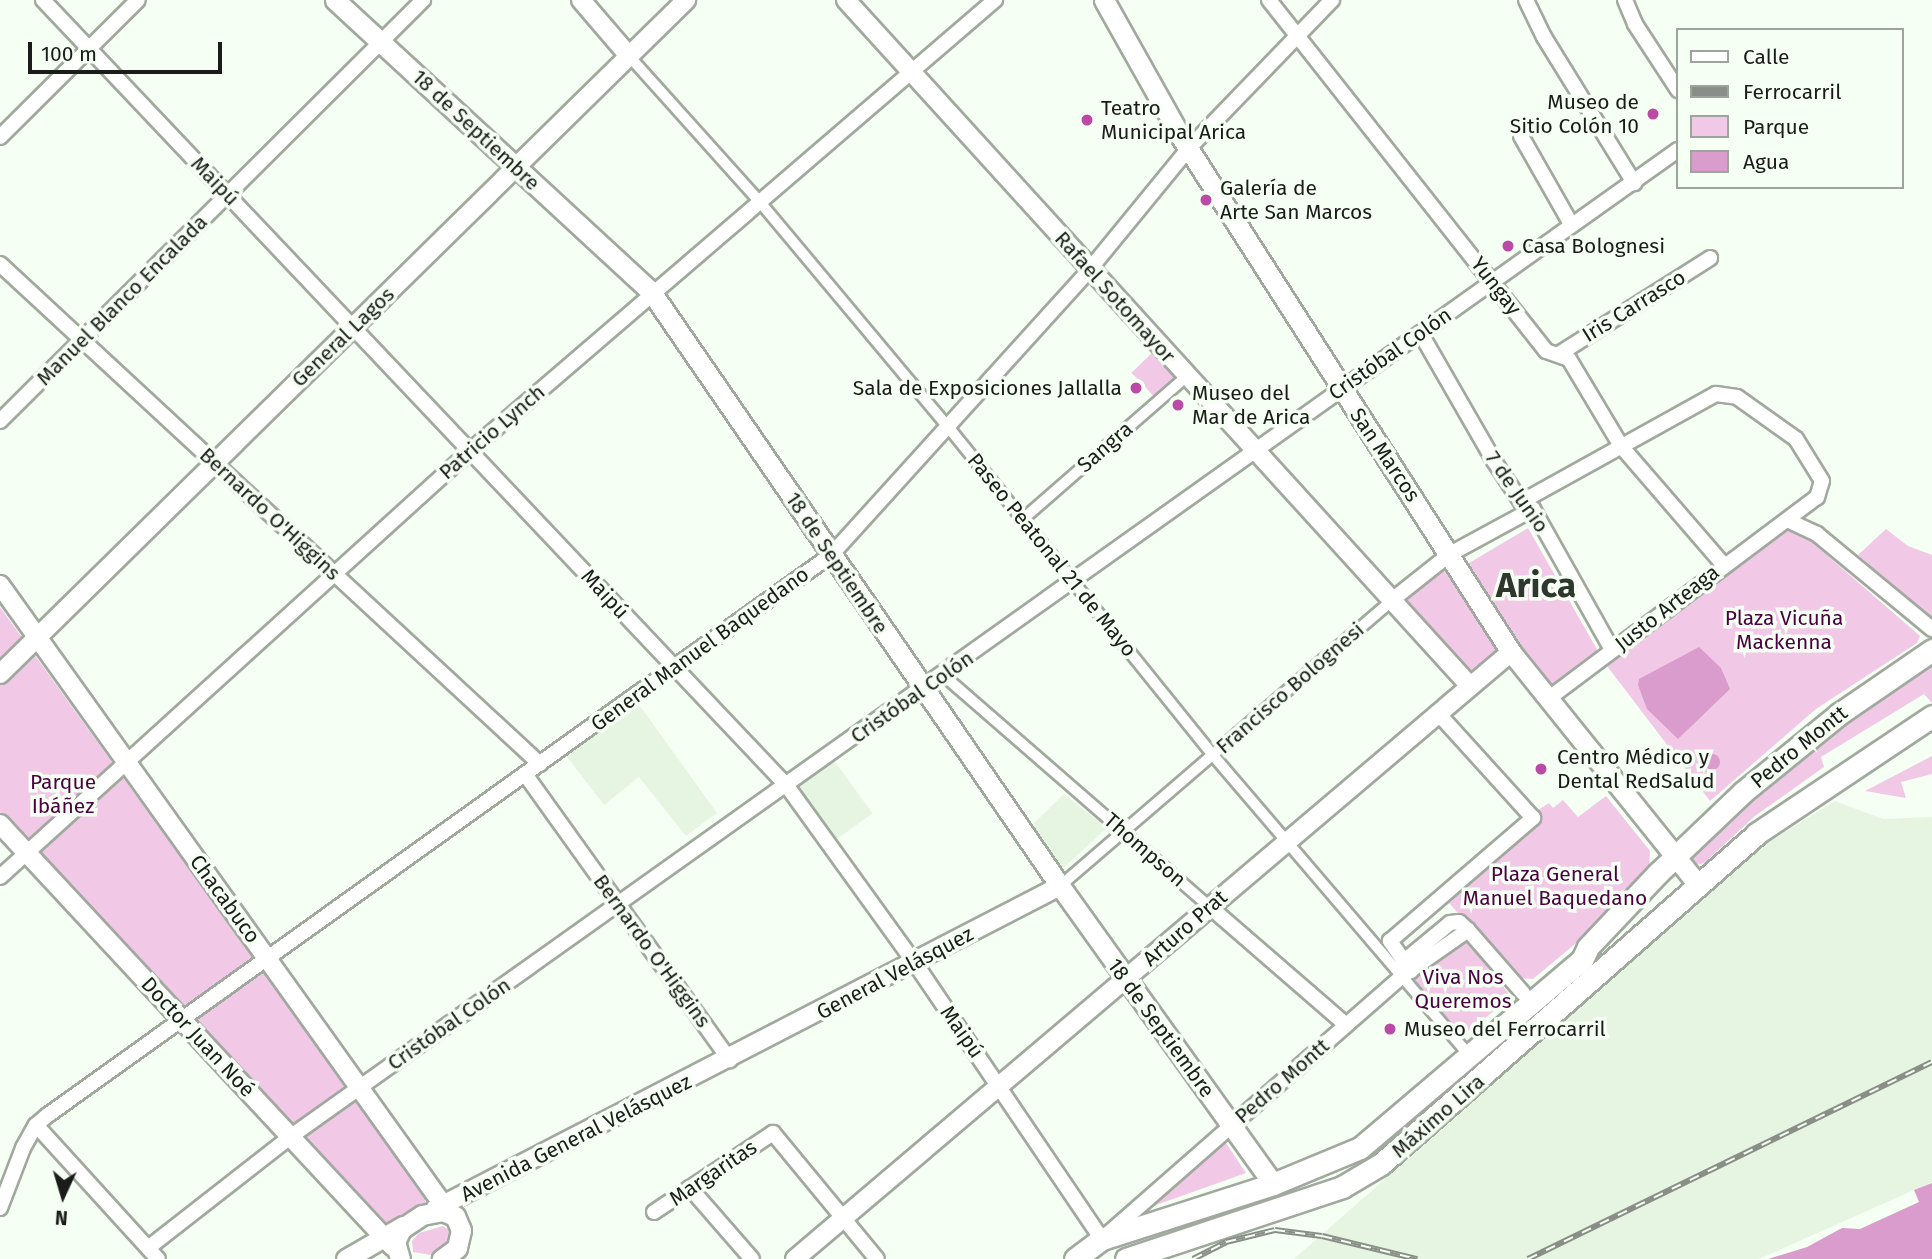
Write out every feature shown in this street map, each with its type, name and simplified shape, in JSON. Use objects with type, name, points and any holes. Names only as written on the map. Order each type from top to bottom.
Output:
[{"type":"main road","name":"18 de Septiembre","points":[[335,0],[652,293],[1060,886],[1273,1184]]},
{"type":"main road","name":"San Marcos","points":[[1104,0],[1189,148],[1511,652],[1699,886]]},
{"type":"main road","name":"Pedro Montt","points":[[1675,857],[1804,740],[1932,650]]},
{"type":"main road","name":"Pedro Montt","points":[[1699,886],[1756,834],[1822,786],[1932,716]]},
{"type":"main road","name":"Máximo Lira","points":[[1074,1259],[1102,1239],[1273,1184],[1360,1148],[1582,960],[1588,947],[1675,857]]},
{"type":"main road","name":"Máximo Lira","points":[[1126,1259],[1342,1186],[1381,1164],[1699,886]]},
{"type":"main road","name":"Máximo Lira","points":[[1471,1056],[1469,1041],[1574,951],[1588,947]]},
{"type":"main road","points":[[346,1259],[393,1249],[416,1219],[446,1209],[460,1225],[462,1251],[442,1259]]},
{"type":"street","name":"Maipú","points":[[43,0],[787,786],[914,962],[1102,1239]]},
{"type":"street","points":[[0,137],[138,0]]},
{"type":"street","name":"Manuel Blanco Encalada","points":[[0,421],[423,0]]},
{"type":"street","points":[[581,0],[629,56]]},
{"type":"street","name":"General Lagos","points":[[0,674],[686,0]]},
{"type":"street","name":"Rafael Sotomayor","points":[[846,0],[1470,685]]},
{"type":"street","name":"Patricio Lynch","points":[[0,877],[471,450],[995,0]]},
{"type":"street","name":"Yungay","points":[[1269,0],[1546,351],[1569,359],[1621,446],[1723,564]]},
{"type":"street","name":"General Manuel Baquedano","points":[[36,1125],[831,555],[949,428],[1090,269],[1189,148],[1332,0]]},
{"type":"street","points":[[1526,0],[1544,37],[1634,183]]},
{"type":"street","points":[[1625,0],[1635,24],[1676,87]]},
{"type":"street","name":"Paseo Peatonal 21 de Mayo","points":[[629,56],[759,201],[949,428],[1212,754],[1286,841],[1405,970],[1471,1056]]},
{"type":"street","points":[[1521,136],[1571,224]]},
{"type":"street","name":"Cristóbal Colón","points":[[153,1254],[290,1137],[359,1087],[1257,453],[1340,387],[1421,334],[1676,151]]},
{"type":"street","name":"Iris Carrasco","points":[[1559,354],[1710,258]]},
{"type":"street","name":"Bernardo O'Higgins","points":[[0,264],[540,764]]},
{"type":"street","name":"7 de Junio","points":[[1421,334],[1612,650]]},
{"type":"street","name":"Sangra","points":[[1023,519],[1187,376]]},
{"type":"street","name":"Francisco Bolognesi","points":[[1060,886],[1392,600],[1450,554],[1621,446],[1716,394]]},
{"type":"street","name":"Justo Arteaga","points":[[1549,698],[1723,564],[1787,520],[1822,490],[1815,468],[1796,439],[1737,397],[1716,394]]},
{"type":"street","points":[[1787,520],[1817,534],[1932,629]]},
{"type":"street","name":"Chacabuco","points":[[0,585],[446,1209]]},
{"type":"street","name":"Arturo Prat","points":[[795,1259],[1001,1088],[1286,841],[1511,652]]},
{"type":"street","name":"Thompson","points":[[943,675],[1346,1025]]},
{"type":"street","points":[[1405,970],[1390,941],[1403,926],[1533,818],[1437,712]]},
{"type":"street","name":"Bernardo O'Higgins","points":[[525,774],[730,1060]]},
{"type":"street","name":"Doctor Juan Noé","points":[[0,824],[393,1249]]},
{"type":"street","name":"General Velásquez","points":[[730,1060],[1060,886]]},
{"type":"street","name":"Pedro Montt","points":[[1102,1239],[1405,970],[1468,930],[1523,993]]},
{"type":"street","name":"Avenida General Velásquez","points":[[446,1209],[730,1060]]},
{"type":"street","points":[[0,1208],[36,1125],[153,1254]]},
{"type":"street","name":"Margaritas","points":[[654,1212],[773,1133],[846,1216]]},
{"type":"street","points":[[690,1188],[752,1259]]},
{"type":"street","points":[[846,1216],[877,1259]]},
{"type":"shaded area","points":[[635,699],[717,813],[686,836],[639,777],[604,805],[564,753]]},
{"type":"shaded area","points":[[833,759],[872,813],[836,840],[797,785]]},
{"type":"shaded area","points":[[1064,794],[1107,828],[1063,868],[1032,825]]},
{"type":"shaded area","points":[[1835,801],[1883,819],[1932,817],[1932,1182],[1759,1259],[1294,1259],[1766,844]]},
{"type":"green space","points":[[1153,352],[1179,379],[1157,399],[1131,373]]},
{"type":"green space","name":"Plaza Vicuña Mackenna","points":[[1782,525],[1798,530],[1920,636],[1917,643],[1816,709],[1710,801],[1607,666]]},
{"type":"green space","points":[[1528,528],[1599,653],[1553,689],[1518,646],[1469,563]]},
{"type":"green space","points":[[1886,529],[1908,546],[1932,555],[1932,619],[1858,555]]},
{"type":"green space","points":[[1443,567],[1498,649],[1465,675],[1400,597]]},
{"type":"green space","name":"Parque Ibáñez","points":[[0,607],[425,1196],[425,1205],[390,1224],[382,1223],[0,812]]},
{"type":"green space","points":[[1932,664],[1932,703],[1924,694],[1821,757],[1824,767],[1755,816],[1704,863],[1693,866],[1693,857],[1774,775],[1844,720]]},
{"type":"green space","points":[[1932,756],[1932,774],[1901,782],[1906,798],[1865,791]]},
{"type":"green space","name":"Plaza General Manuel Baquedano","points":[[1606,796],[1650,851],[1649,870],[1599,924],[1533,979],[1516,978],[1449,903],[1540,823],[1538,810],[1549,803],[1553,808],[1563,800],[1578,817]]},
{"type":"green space","name":"Viva Nos Queremos","points":[[1466,939],[1512,997],[1455,1042],[1409,983]]},
{"type":"green space","points":[[1226,1143],[1246,1173],[1145,1209]]},
{"type":"green space","points":[[443,1226],[450,1231],[450,1242],[431,1255],[413,1252],[412,1241],[419,1233]]},
{"type":"water","points":[[1699,647],[1721,668],[1730,689],[1678,739],[1647,709],[1638,685],[1639,679]]},
{"type":"water","points":[[1709,754],[1715,754],[1720,762],[1718,768],[1709,770],[1704,765],[1704,759]]},
{"type":"water","points":[[1932,1183],[1932,1259],[1768,1259],[1807,1247],[1842,1228],[1860,1229],[1919,1202],[1914,1190]]},
{"type":"railway","points":[[1528,1259],[1932,1062]]},
{"type":"railway","points":[[1193,1259],[1226,1242],[1275,1230],[1322,1236],[1417,1259]]},
{"type":"place","name":"Museo de Sitio Colón 10","points":[[1653,114]]},
{"type":"place","name":"Teatro Municipal Arica","points":[[1087,120]]},
{"type":"place","name":"Galería de Arte San Marcos","points":[[1206,200]]},
{"type":"place","name":"Casa Bolognesi","points":[[1508,246]]},
{"type":"place","name":"Sala de Exposiciones Jallalla","points":[[1136,388]]},
{"type":"place","name":"Museo del Mar de Arica","points":[[1178,405]]},
{"type":"place","name":"Centro Médico y Dental RedSalud","points":[[1541,769]]},
{"type":"place","name":"Museo del Ferrocarril","points":[[1390,1029]]},
{"type":"district","name":"Arica","points":[[1536,585]]}]
